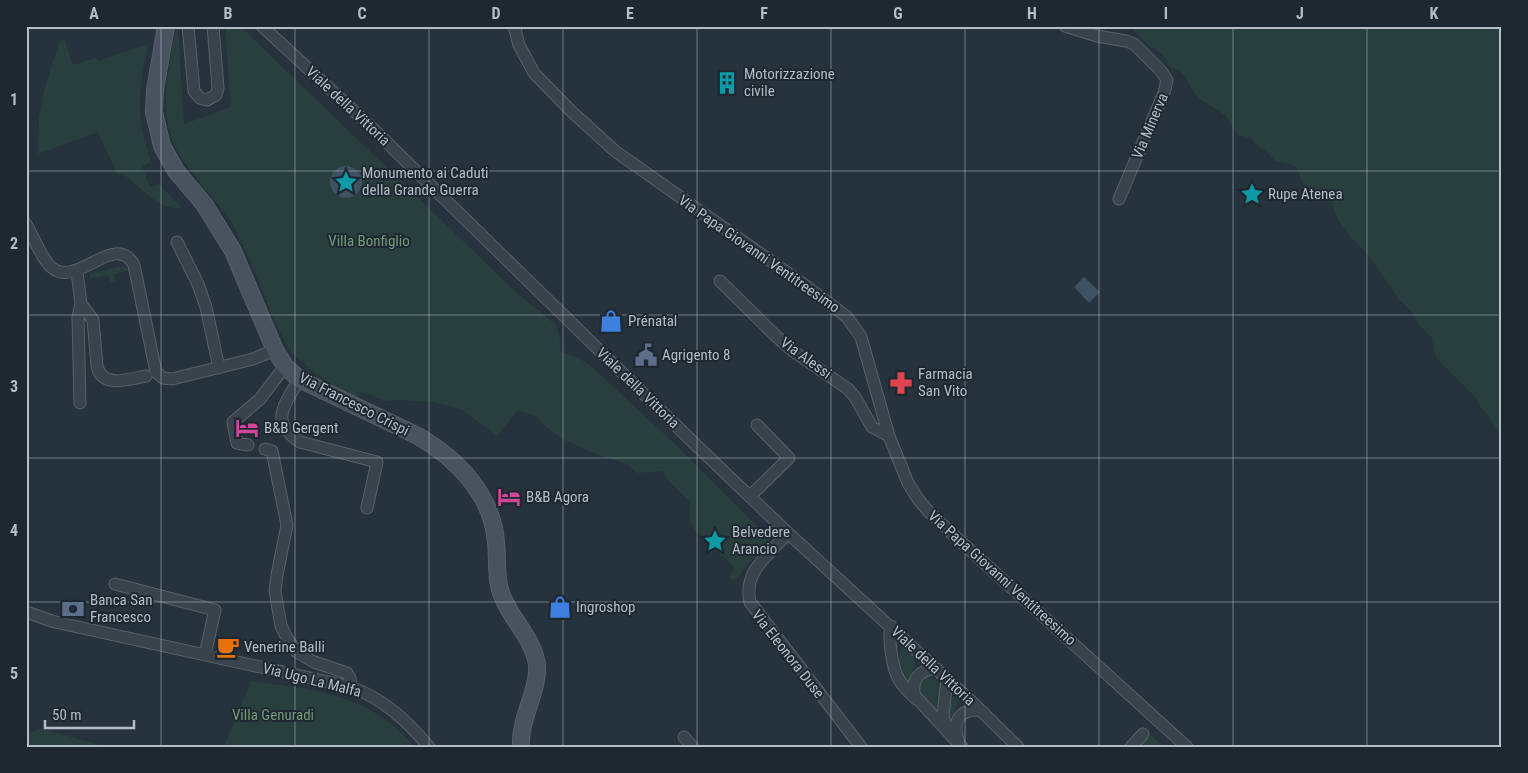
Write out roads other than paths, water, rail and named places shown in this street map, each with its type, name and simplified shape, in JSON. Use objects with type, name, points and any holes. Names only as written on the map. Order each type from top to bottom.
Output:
[{"type":"main road","name":"Via Francesco Crispi","points":[[166,26],[155,90],[154,112],[162,146],[176,171],[204,204],[233,251],[275,350],[285,366],[299,379],[418,436],[436,447],[461,468],[480,493],[494,527],[502,598],[529,643],[537,664],[537,676],[522,728],[521,747]]},
{"type":"street","points":[[188,26],[194,91],[200,98],[207,100],[216,95],[218,88],[213,26]]},
{"type":"street","name":"Viale della Vittoria","points":[[262,26],[379,135],[788,533],[947,678],[1018,747]]},
{"type":"street","name":"Via Papa Giovanni Ventitreesimo","points":[[514,26],[519,45],[534,73],[571,111],[615,151],[847,317],[861,337],[889,436],[908,483],[918,499],[930,513],[1187,747]]},
{"type":"street","name":"Via Minerva","points":[[1065,26],[1097,36],[1126,40],[1134,44],[1161,71],[1167,80],[1164,93],[1119,199]]},
{"type":"street","points":[[26,224],[46,260],[51,267],[59,272],[77,271],[106,255],[117,254],[132,260],[156,372],[159,376],[172,379],[254,359],[275,350]]},
{"type":"street","points":[[177,242],[198,284],[206,307],[219,368]]},
{"type":"street","points":[[77,271],[81,304],[78,317],[80,403]]},
{"type":"street","name":"Via Alessi","points":[[720,280],[788,346],[848,389],[855,397],[872,427],[889,436]]},
{"type":"street","points":[[81,304],[93,320],[98,366],[102,377],[112,381],[146,376]]},
{"type":"street","points":[[248,445],[237,443],[233,422],[260,399],[285,366]]},
{"type":"street","points":[[299,379],[281,413],[283,426],[300,442],[377,462],[367,508]]},
{"type":"street","points":[[750,496],[789,458],[757,425]]},
{"type":"street","points":[[265,449],[272,451],[287,525],[276,575],[275,591],[284,633],[292,646],[305,658],[347,673],[350,678],[351,688]]},
{"type":"street","name":"Via Eleonora Duse","points":[[788,533],[753,570],[749,583],[750,602],[861,747]]},
{"type":"street","points":[[115,584],[215,610],[205,655]]},
{"type":"street","name":"Via Ugo La Malfa","points":[[26,612],[55,622],[363,692],[392,709],[408,722],[429,747]]},
{"type":"street","points":[[891,626],[891,648],[899,681],[960,745]]},
{"type":"street","points":[[917,701],[913,686],[916,677],[928,669],[937,669]]},
{"type":"street","points":[[947,678],[943,716],[948,733]]},
{"type":"street","points":[[960,745],[956,729],[958,719],[969,710],[979,710]]},
{"type":"street","points":[[1131,747],[1143,734]]},
{"type":"street","points":[[684,737],[693,747]]},
{"type":"water","points":[[346,166],[357,171],[362,182],[357,193],[346,198],[335,193],[330,182],[335,171]]},
{"type":"water","points":[[1084,277],[1100,292],[1089,303],[1074,287]]},
{"type":"place","name":"Motorizzazione civile","points":[[727,83]]},
{"type":"place","name":"Monumento ai Caduti della Grande Guerra","points":[[346,182]]},
{"type":"place","name":"Rupe Atenea","points":[[1252,194]]},
{"type":"place","name":"Prénatal","points":[[611,321]]},
{"type":"place","name":"Agrigento 8","points":[[646,355]]},
{"type":"place","name":"Farmacia San Vito","points":[[901,383]]},
{"type":"place","name":"B&B Gergent","points":[[247,428]]},
{"type":"place","name":"B&B Agora","points":[[509,497]]},
{"type":"place","name":"Belvedere Arancio","points":[[715,541]]},
{"type":"place","name":"Ingroshop","points":[[560,607]]},
{"type":"place","name":"Banca San Francesco","points":[[73,609]]},
{"type":"place","name":"Venerine Balli","points":[[228,647]]},
{"type":"park label","name":"Villa Bonfiglio","points":[[369,241]]},
{"type":"park label","name":"Villa Genuradi","points":[[273,715]]}]
